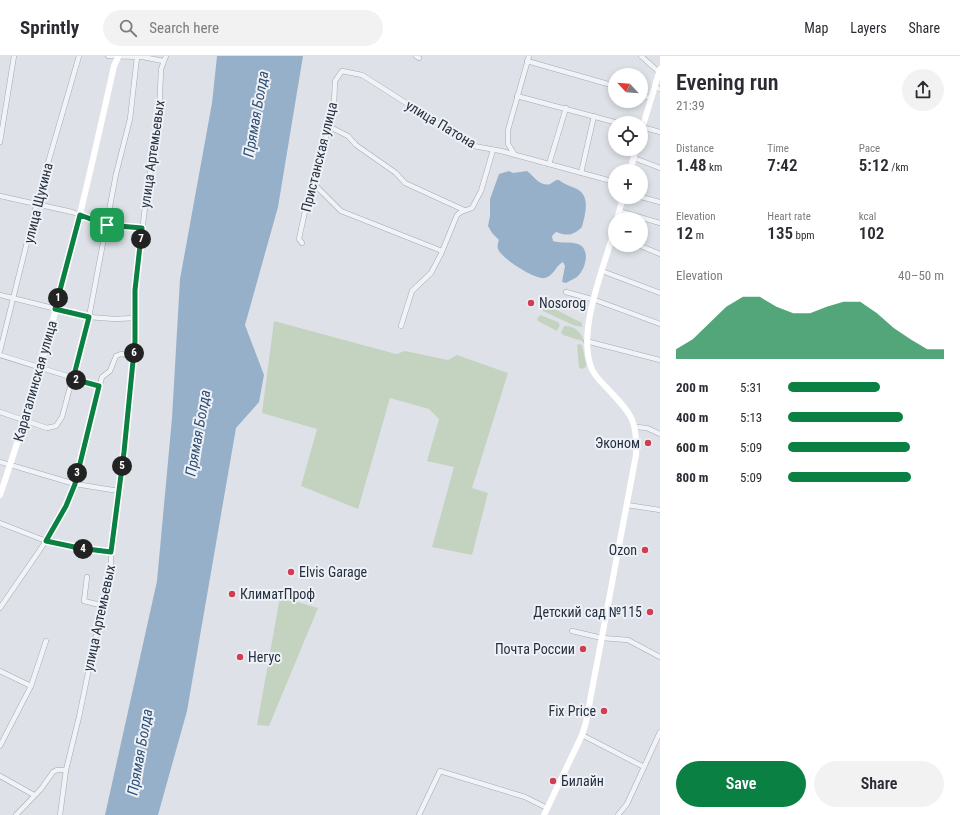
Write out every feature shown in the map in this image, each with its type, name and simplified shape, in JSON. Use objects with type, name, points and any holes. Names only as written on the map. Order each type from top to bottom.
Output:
[{"type":"main road","name":"Карагалинская улица","points":[[0,495],[40,367],[80,215],[114,66],[118,57]]},
{"type":"main road","points":[[645,116],[650,98],[657,88],[659,71]]},
{"type":"main road","points":[[632,164],[634,158]]},
{"type":"main road","points":[[619,211],[621,204]]},
{"type":"main road","points":[[544,815],[582,735],[586,722],[636,455],[636,427],[622,403],[599,380],[591,369],[586,341],[594,300],[609,252]]},
{"type":"street","points":[[0,142],[14,56]]},
{"type":"street","name":"улица Щукина","points":[[0,351],[37,204],[78,56]]},
{"type":"street","points":[[108,56],[137,57],[163,61],[166,56]]},
{"type":"street","points":[[0,412],[47,428],[56,426],[62,417],[89,317],[116,174],[130,119],[137,57]]},
{"type":"street","points":[[642,57],[659,71]]},
{"type":"street","points":[[515,155],[508,144],[508,130],[528,58],[608,84]]},
{"type":"street","name":"улица Артемьевых","points":[[60,815],[66,770],[79,717],[95,639],[104,606],[111,563],[111,552],[134,356],[135,290],[142,228],[159,117],[161,69],[163,61]]},
{"type":"street","name":"Пристанская улица","points":[[302,243],[299,239],[310,188],[314,184],[334,104],[335,80],[342,71]]},
{"type":"street","name":"улица Патона","points":[[342,71],[362,75],[474,146],[515,155],[608,180]]},
{"type":"street","points":[[517,96],[608,120]]},
{"type":"street","points":[[549,164],[566,108]]},
{"type":"street","points":[[581,173],[594,116]]},
{"type":"street","points":[[328,126],[348,136],[356,145],[396,173],[405,183],[464,210]]},
{"type":"street","points":[[648,131],[660,132]]},
{"type":"street","points":[[401,326],[412,291],[430,273],[442,252],[457,215],[464,210],[472,208],[481,191],[493,150]]},
{"type":"street","points":[[634,158],[660,168]]},
{"type":"street","points":[[314,184],[341,211],[442,252]]},
{"type":"street","points":[[0,196],[80,215],[107,225],[142,228]]},
{"type":"street","points":[[648,199],[660,202]]},
{"type":"street","points":[[619,211],[660,223]]},
{"type":"street","points":[[648,249],[660,254]]},
{"type":"street","points":[[602,271],[660,293]]},
{"type":"street","points":[[566,292],[594,300],[660,324]]},
{"type":"street","points":[[0,295],[89,317],[115,319],[135,318]]},
{"type":"street","points":[[586,341],[660,360]]},
{"type":"street","points":[[0,608],[46,541],[66,506],[75,484],[102,377],[110,371],[116,356],[121,354],[134,356]]},
{"type":"street","points":[[0,355],[99,386]]},
{"type":"street","points":[[636,427],[647,428],[660,434]]},
{"type":"street","points":[[0,462],[75,484],[119,491]]},
{"type":"street","points":[[627,505],[660,510]]},
{"type":"street","points":[[0,523],[46,541],[79,548],[111,552]]},
{"type":"street","points":[[87,577],[84,601],[104,606]]},
{"type":"street","points":[[572,631],[602,638],[628,640],[660,657]]},
{"type":"street","points":[[0,746],[30,686],[46,641]]},
{"type":"street","points":[[0,672],[30,686]]},
{"type":"street","points":[[618,815],[627,804],[660,732]]},
{"type":"street","points":[[582,735],[644,767]]},
{"type":"street","points":[[16,815],[45,784],[53,772],[57,770],[66,770]]},
{"type":"street","points":[[419,815],[440,771],[525,797],[547,808]]},
{"type":"street","points":[[0,776],[34,795]]},
{"type":"green space","points":[[545,304],[582,323],[582,327],[573,325],[543,311],[543,306]]},
{"type":"green space","points":[[540,315],[558,322],[560,325],[557,331],[538,321],[537,319]]},
{"type":"green space","points":[[274,321],[396,354],[405,351],[448,360],[457,355],[508,373],[472,488],[488,493],[472,555],[432,547],[454,467],[427,461],[439,419],[429,409],[390,398],[358,509],[301,486],[317,429],[262,413]]},
{"type":"green space","points":[[564,326],[570,326],[579,331],[583,340],[582,341],[563,335],[561,333]]},
{"type":"green space","points":[[577,345],[582,345],[586,364],[586,367],[582,369],[579,368]]},
{"type":"green space","points":[[280,597],[318,608],[269,726],[257,725]]},
{"type":"water","name":"Прямая Болда","points":[[217,56],[303,56],[278,207],[245,325],[264,375],[259,402],[236,428],[187,711],[158,815],[105,815],[157,581],[172,418],[180,279],[212,103]]},
{"type":"water","points":[[509,171],[513,173],[527,171],[540,183],[546,185],[559,180],[577,189],[584,196],[586,206],[582,227],[573,234],[567,235],[556,232],[552,236],[553,241],[578,244],[585,250],[585,264],[577,277],[566,283],[562,282],[565,266],[563,262],[558,265],[553,273],[548,277],[540,278],[519,268],[500,253],[498,249],[499,240],[488,226],[490,216],[490,199],[499,174]]},
{"type":"place","name":"Nosorog","points":[[531,303]]},
{"type":"place","name":"Эконом","points":[[648,443]]},
{"type":"place","name":"Ozon","points":[[645,550]]},
{"type":"place","name":"Elvis Garage","points":[[291,572]]},
{"type":"place","name":"КлиматПроф","points":[[232,594]]},
{"type":"place","name":"Детский сад №115","points":[[650,612]]},
{"type":"place","name":"Почта России","points":[[583,649]]},
{"type":"place","name":"Негус","points":[[240,657]]},
{"type":"place","name":"Fix Price","points":[[604,711]]},
{"type":"place","name":"Билайн","points":[[553,781]]},
{"type":"route","points":[[80,215],[107,225],[116,227],[142,228],[135,290],[135,341],[124,452],[111,552],[79,548],[46,541],[66,506],[75,484],[90,428],[99,386],[73,379],[89,317],[55,309],[80,215]]}]
